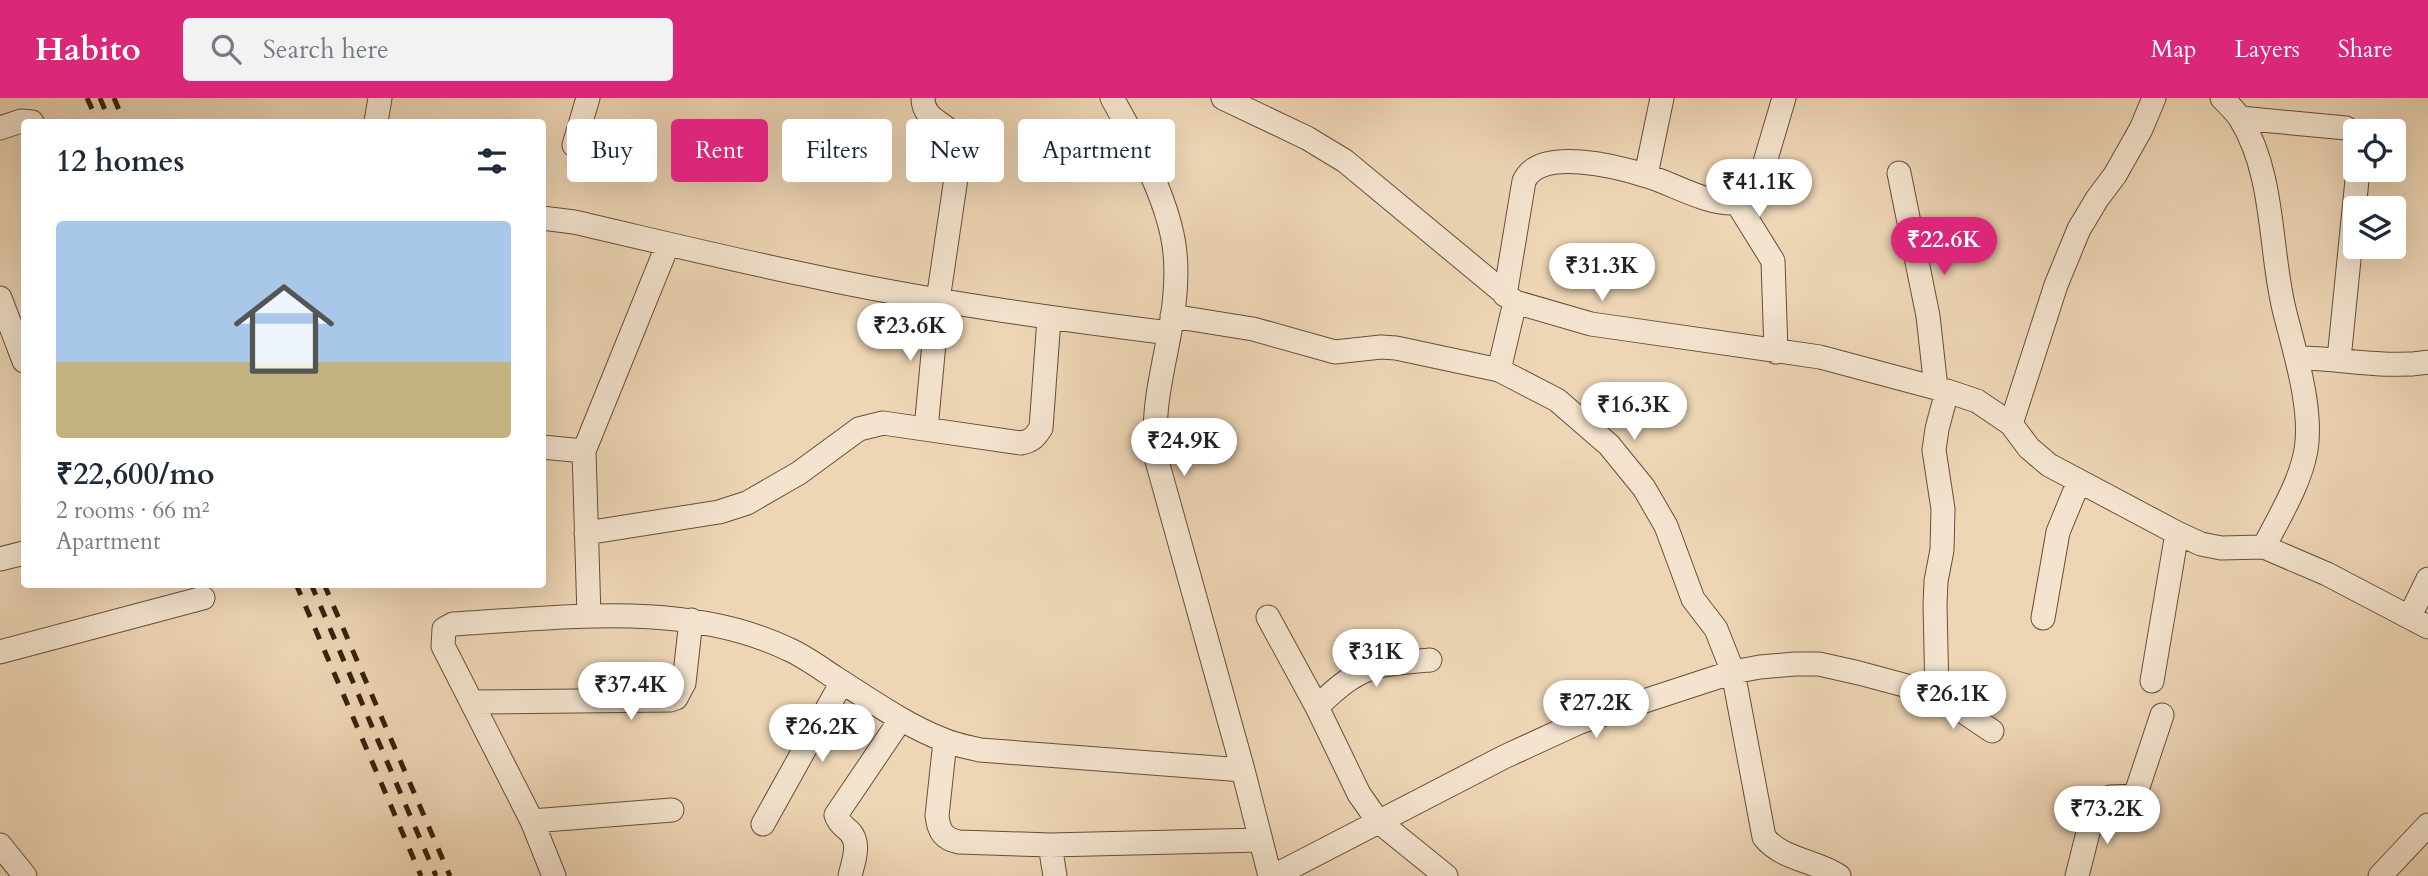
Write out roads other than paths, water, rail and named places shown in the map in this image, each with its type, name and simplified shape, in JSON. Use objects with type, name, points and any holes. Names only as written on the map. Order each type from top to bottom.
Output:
[{"type":"street","points":[[376,119],[380,98]]},
{"type":"street","points":[[582,119],[589,98]]},
{"type":"street","points":[[923,98],[924,108],[929,115],[959,140],[960,151],[938,300],[926,429]]},
{"type":"street","points":[[1112,98],[1136,141],[1163,205],[1172,235],[1175,260],[1171,325],[1153,435],[1157,461],[1272,876],[1504,757],[1580,722],[1733,672],[1774,665],[1819,664],[1859,673],[1937,694],[1992,731]]},
{"type":"street","points":[[1223,98],[1262,106],[1345,161],[1510,299],[1591,324],[1820,357],[1941,390],[1989,407],[2011,424],[2039,457],[2177,533],[2201,544],[2221,548],[2264,547],[2327,574],[2419,622],[2428,579]]},
{"type":"street","points":[[1646,175],[1662,98]]},
{"type":"street","points":[[1499,370],[1524,181],[1531,171],[1554,162],[1578,162],[1646,175],[1717,201],[1737,203],[1748,200],[1757,190],[1784,98]]},
{"type":"street","points":[[2011,424],[2056,285],[2079,229],[2115,175],[2141,129],[2154,98]]},
{"type":"street","points":[[2222,98],[2239,118],[2255,153],[2267,192],[2284,308],[2298,358],[2307,431],[2302,468],[2264,547]]},
{"type":"street","points":[[2239,118],[2343,128]]},
{"type":"street","points":[[0,128],[21,121]]},
{"type":"street","points":[[1899,173],[1941,390],[1934,450],[1943,509],[1942,550],[1936,582],[1937,694]]},
{"type":"street","points":[[2339,359],[2357,182]]},
{"type":"street","points":[[1737,203],[1773,261],[1776,352]]},
{"type":"street","points":[[546,218],[574,222],[808,276],[1049,318],[1253,330],[1335,352],[1395,348],[1499,370],[1557,400],[1609,445],[1644,488],[1666,526],[1693,599],[1716,629],[1733,672],[1764,837],[1778,851],[1814,863],[1839,876]]},
{"type":"street","points":[[589,616],[583,451],[668,244]]},
{"type":"street","points":[[0,298],[21,353]]},
{"type":"street","points":[[586,533],[719,512],[747,503],[799,473],[859,429],[871,424],[883,423],[1021,443],[1035,437],[1041,428],[1049,318]]},
{"type":"street","points":[[2298,358],[2405,366],[2428,362]]},
{"type":"street","points":[[546,447],[583,451]]},
{"type":"street","points":[[2043,618],[2058,532],[2079,481]]},
{"type":"street","points":[[2152,681],[2177,533]]},
{"type":"street","points":[[0,559],[21,554]]},
{"type":"street","points":[[0,652],[203,598]]},
{"type":"street","points":[[555,876],[532,821],[474,702],[443,646],[444,629],[453,624],[589,616],[691,620],[753,633],[792,650],[901,719],[945,741],[980,750],[1243,770]]},
{"type":"street","points":[[1268,617],[1317,707],[1354,786],[1378,821],[1446,876]]},
{"type":"street","points":[[474,702],[676,698],[684,683],[691,620]]},
{"type":"street","points":[[1317,707],[1341,683],[1368,669],[1382,664],[1430,660]]},
{"type":"street","points":[[763,824],[842,682]]},
{"type":"street","points":[[2077,876],[2095,805],[2110,797],[2135,796],[2162,715]]},
{"type":"street","points":[[850,876],[855,840],[839,823],[836,815],[901,719]]},
{"type":"street","points":[[945,741],[937,817],[943,835],[949,840],[1050,845],[1261,841]]},
{"type":"street","points":[[532,821],[672,810]]},
{"type":"street","points":[[2380,876],[2428,825]]},
{"type":"street","points":[[0,845],[25,876]]},
{"type":"street","points":[[1050,845],[1055,876]]},
{"type":"railway","points":[[87,98],[97,119]]},
{"type":"railway","points":[[100,98],[109,119]]},
{"type":"railway","points":[[114,98],[123,119]]},
{"type":"railway","points":[[298,588],[421,876]]},
{"type":"railway","points":[[313,588],[436,876]]},
{"type":"railway","points":[[326,588],[450,876]]}]
